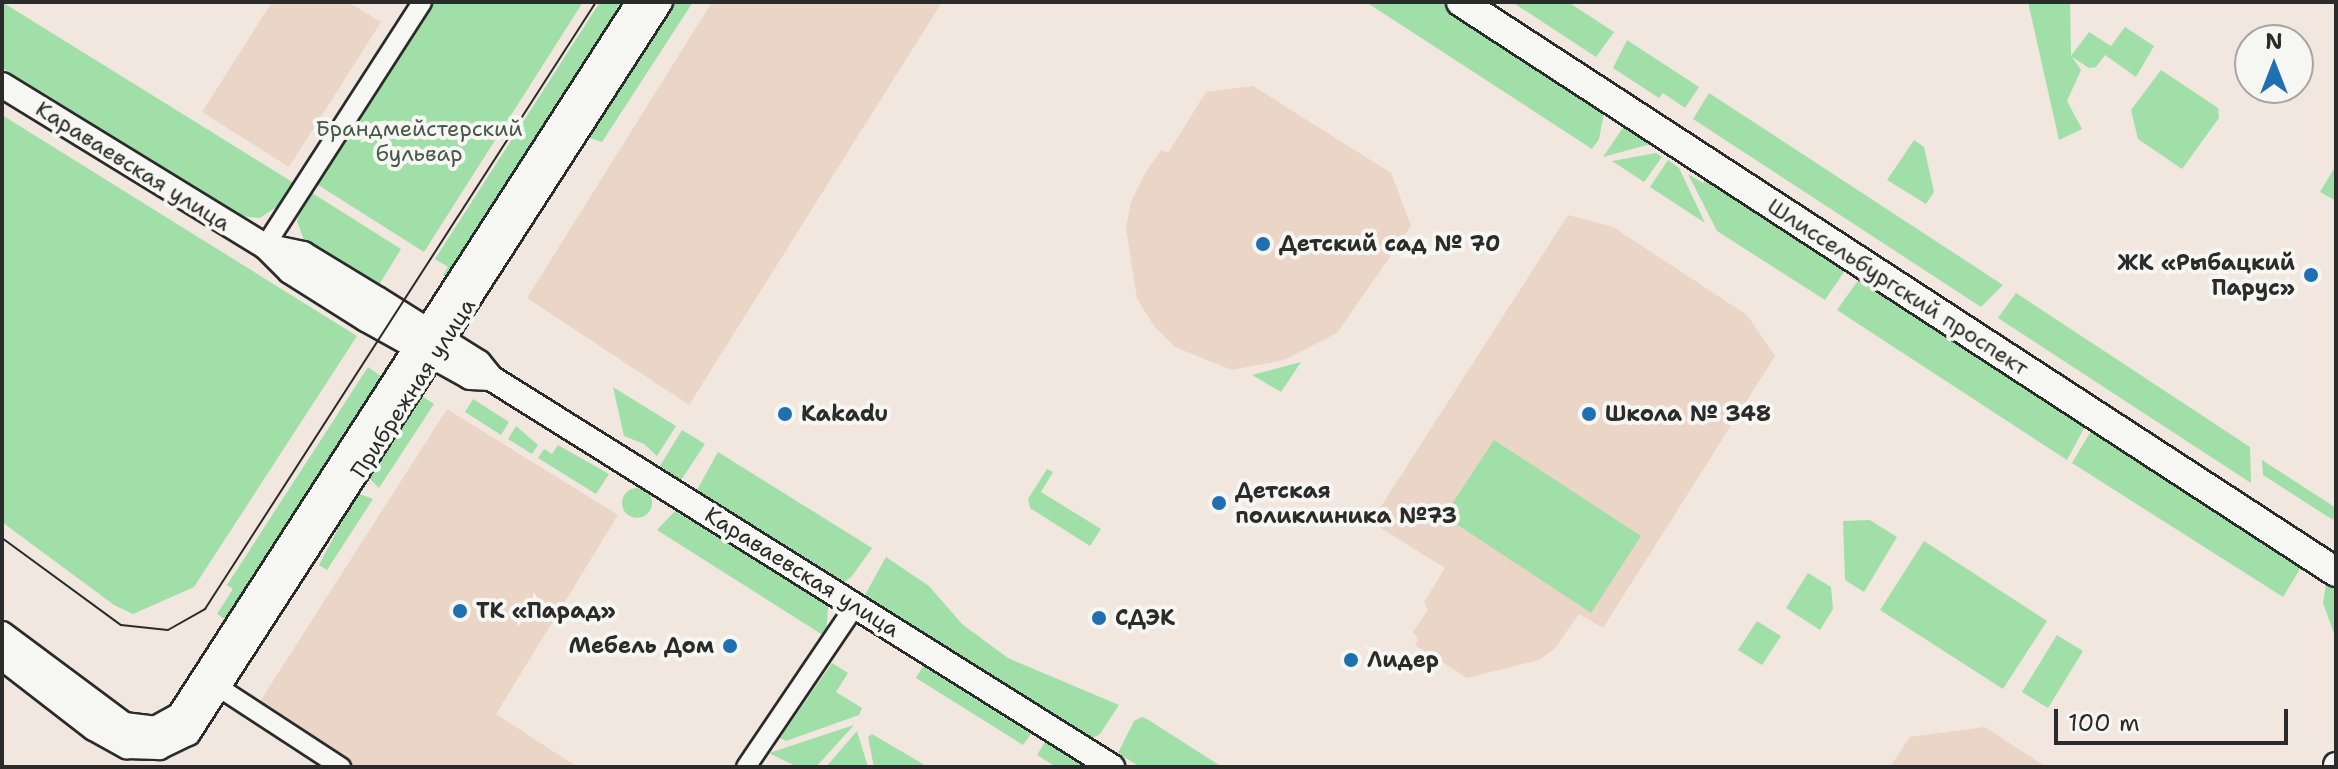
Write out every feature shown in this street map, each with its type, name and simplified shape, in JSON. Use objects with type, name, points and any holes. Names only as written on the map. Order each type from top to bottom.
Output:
[{"type":"main road","name":"Шлиссельбургский проспект","points":[[1461,2],[2336,572]]},
{"type":"main road","name":"Шлиссельбургский проспект","points":[[1494,2],[2336,550]]},
{"type":"street","points":[[265,246],[422,2]]},
{"type":"street","name":"Прибрежная улица","points":[[430,343],[639,2]]},
{"type":"street","name":"Прибрежная улица","points":[[142,738],[174,742],[188,733],[211,683],[430,343],[660,2]]},
{"type":"street","name":"Караваевская улица","points":[[2,85],[265,246],[303,254],[430,343],[479,363],[491,378],[1112,767]]},
{"type":"street","points":[[746,767],[855,606]]},
{"type":"street","points":[[2,634],[142,738],[127,746],[94,728],[2,657]]},
{"type":"street","points":[[211,683],[341,767]]},
{"type":"shaded area","points":[[272,2],[348,2],[381,22],[289,167],[202,112]]},
{"type":"shaded area","points":[[712,2],[942,2],[689,405],[527,298]]},
{"type":"shaded area","name":"Детский сад № 70","points":[[1253,86],[1391,173],[1411,226],[1337,333],[1284,360],[1232,370],[1175,347],[1154,326],[1137,299],[1126,228],[1131,202],[1144,175],[1161,150],[1168,153],[1206,92]]},
{"type":"shaded area","name":"Школа № 348","points":[[1568,215],[1613,227],[1747,315],[1775,356],[1603,628],[1579,614],[1555,648],[1539,660],[1467,678],[1415,645],[1418,639],[1413,632],[1428,610],[1424,602],[1445,568],[1371,522]]},
{"type":"shaded area","points":[[447,409],[618,515],[496,714],[577,767],[355,767],[259,703]]},
{"type":"shaded area","points":[[1985,727],[2046,767],[1890,767],[1910,737]]},
{"type":"green space","points":[[2,2],[294,183],[279,205],[260,218],[238,216],[2,68]]},
{"type":"green space","name":"Брандмейстерский бульвар","points":[[432,2],[583,2],[424,252],[315,183]]},
{"type":"green space","points":[[600,2],[627,2],[449,279],[443,275],[448,267],[435,259]]},
{"type":"green space","points":[[673,2],[693,2],[602,142],[587,137]]},
{"type":"green space","points":[[1366,2],[1442,2],[1605,108],[1599,139],[1592,149]]},
{"type":"green space","points":[[1512,2],[1568,2],[1614,32],[1596,57]]},
{"type":"green space","points":[[2028,2],[2070,2],[2071,56],[2089,32],[2111,46],[2125,27],[2154,46],[2136,77],[2105,55],[2096,67],[2089,68],[2072,57],[2081,70],[2067,101],[2082,129],[2059,140]]},
{"type":"green space","points":[[1627,40],[1699,87],[1685,108],[1663,93],[1659,98],[1613,68]]},
{"type":"green space","points":[[2161,70],[2218,108],[2219,118],[2182,169],[2138,139],[2131,110]]},
{"type":"green space","points":[[1709,93],[2003,285],[1981,307],[1693,119]]},
{"type":"green space","points":[[2,115],[357,336],[194,587],[133,614],[114,605],[2,522]]},
{"type":"green space","points":[[1627,122],[1658,142],[1603,157]]},
{"type":"green space","points":[[1914,140],[1924,147],[1934,192],[1926,204],[1887,180]]},
{"type":"green space","points":[[1656,153],[1662,157],[1644,182],[1612,161]]},
{"type":"green space","points":[[1668,160],[1679,168],[1705,223],[1650,187]]},
{"type":"green space","points":[[2336,165],[2336,201],[2320,192]]},
{"type":"green space","points":[[1688,174],[1703,183],[1708,175],[1848,266],[1825,300],[1717,231]]},
{"type":"green space","points":[[309,191],[401,249],[377,288],[305,243],[297,221]]},
{"type":"green space","points":[[1862,275],[2087,423],[2067,460],[1837,310]]},
{"type":"green space","points":[[2016,293],[2250,447],[2251,483],[1998,318]]},
{"type":"green space","points":[[1301,362],[1281,392],[1252,375]]},
{"type":"green space","points":[[368,367],[385,379],[228,621],[217,614],[233,589],[227,585]]},
{"type":"green space","points":[[613,387],[676,426],[657,456],[644,444],[624,436]]},
{"type":"green space","points":[[420,395],[434,404],[379,488],[367,476]]},
{"type":"green space","points":[[473,399],[509,422],[501,435],[465,412]]},
{"type":"green space","points":[[516,426],[538,445],[532,454],[508,439]]},
{"type":"green space","points":[[682,430],[705,444],[681,480],[660,466]]},
{"type":"green space","points":[[2091,431],[2303,564],[2283,597],[2072,463]]},
{"type":"green space","points":[[1494,440],[1641,536],[1591,613],[1444,516]]},
{"type":"green space","points":[[558,445],[609,474],[596,494],[538,458],[544,449],[552,454]]},
{"type":"green space","points":[[718,452],[872,548],[852,576],[845,582],[697,490]]},
{"type":"green space","points":[[2262,460],[2336,508],[2333,520],[2263,475]]},
{"type":"green space","points":[[1047,469],[1053,472],[1041,492],[1101,529],[1090,546],[1030,508],[1028,499]]},
{"type":"green space","points":[[637,488],[648,492],[652,503],[648,514],[637,518],[626,514],[622,503],[626,492]]},
{"type":"green space","points":[[357,493],[373,499],[327,570],[319,565]]},
{"type":"green space","points":[[675,511],[828,606],[826,637],[657,530]]},
{"type":"green space","points":[[1870,520],[1897,537],[1864,592],[1845,580],[1843,521]]},
{"type":"green space","points":[[1924,541],[2047,621],[2003,689],[1880,610]]},
{"type":"green space","points":[[886,557],[929,586],[962,624],[1008,658],[1119,705],[1100,734],[1093,738],[865,595]]},
{"type":"green space","points":[[1808,573],[1831,587],[1833,609],[1820,630],[1786,608]]},
{"type":"green space","points":[[2327,578],[2336,587],[2336,639],[2323,603]]},
{"type":"green space","points":[[1757,621],[1781,636],[1762,665],[1738,650]]},
{"type":"green space","points":[[2057,635],[2083,651],[2048,708],[2022,692]]},
{"type":"green space","points":[[832,663],[848,673],[836,692],[862,708],[859,715],[786,741],[780,738]]},
{"type":"green space","points":[[923,666],[1031,734],[1023,745],[916,678]]},
{"type":"green space","points":[[1142,717],[1222,767],[1140,767],[1118,753],[1134,721]]},
{"type":"green space","points":[[854,725],[816,767],[797,767],[769,753]]},
{"type":"green space","points":[[857,731],[868,767],[826,767]]},
{"type":"green space","points":[[872,734],[928,767],[874,767],[868,737]]},
{"type":"green space","points":[[1045,742],[1085,767],[1056,767],[1037,755]]},
{"type":"tram line","points":[[2,538],[121,625],[168,630],[205,609],[596,2]]},
{"type":"place","name":"Детский сад № 70","points":[[1263,244]]},
{"type":"place","name":"ЖК «Рыбацкий Парус»","points":[[2311,275]]},
{"type":"place","name":"Kakadu","points":[[785,414]]},
{"type":"place","name":"Школа № 348","points":[[1589,414]]},
{"type":"place","name":"Детская поликлиника №73","points":[[1219,503]]},
{"type":"place","name":"ТК «Парад»","points":[[460,611]]},
{"type":"place","name":"СДЭК","points":[[1099,618]]},
{"type":"place","name":"Мебель Дом","points":[[730,646]]},
{"type":"place","name":"Лидер","points":[[1351,660]]}]
